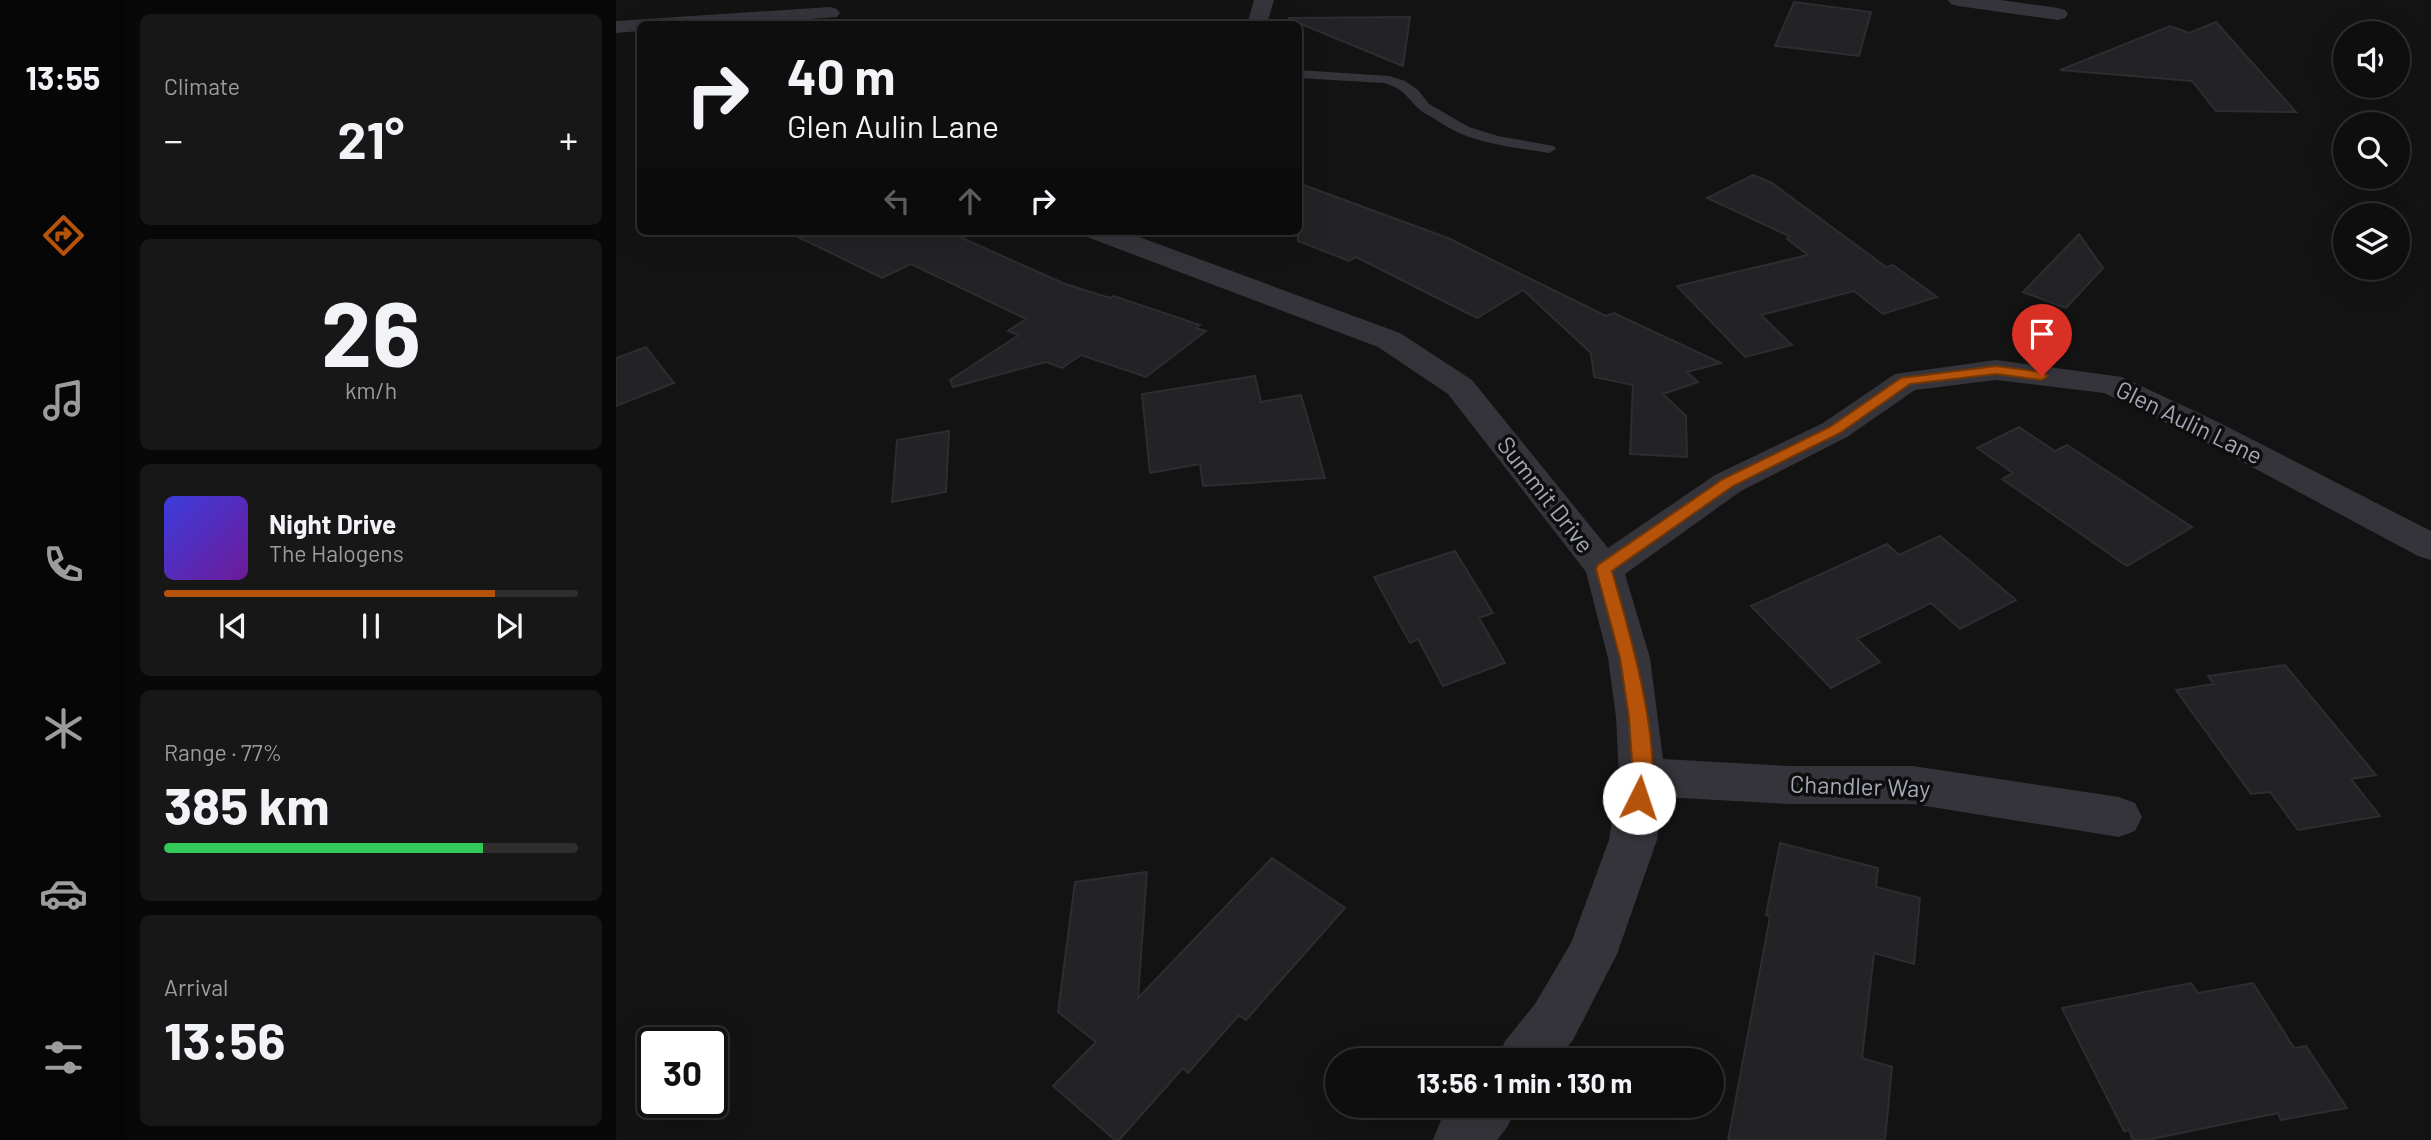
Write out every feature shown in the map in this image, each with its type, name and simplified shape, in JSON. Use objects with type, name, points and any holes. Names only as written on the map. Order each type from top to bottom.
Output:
[{"type":"street","points":[[1258,21],[1264,0]]},
{"type":"street","points":[[1958,0],[2058,14]]},
{"type":"street","points":[[700,21],[835,13]]},
{"type":"street","points":[[616,27],[637,25]]},
{"type":"street","name":"Summit Drive","points":[[1108,235],[1389,340],[1460,387],[1604,569],[1629,658],[1638,717],[1642,777],[1633,840],[1592,954],[1554,1022],[1533,1048]]},
{"type":"street","name":"Glen Aulin Lane","points":[[1604,569],[1728,483],[1835,430],[1906,381],[1996,370],[2111,384],[2208,430],[2431,547]]},
{"type":"street","name":"Chandler Way","points":[[1642,777],[1789,785],[1913,785],[2119,817]]},
{"type":"street","points":[[1461,1140],[1478,1118]]},
{"type":"lane","points":[[1302,74],[1385,79],[1401,84],[1414,93],[1424,107],[1464,130],[1496,140],[1549,149]]},
{"type":"building","points":[[1794,2],[1871,12],[1859,56],[1775,46]]},
{"type":"building","points":[[1410,17],[1403,66],[1302,24],[1302,21],[1289,18]]},
{"type":"building","points":[[2216,22],[2296,112],[2216,111],[2192,81],[2060,70],[2170,26],[2189,33]]},
{"type":"building","points":[[1753,175],[1772,183],[1886,267],[1893,265],[1937,297],[1883,314],[1854,291],[1761,315],[1792,345],[1745,357],[1677,286],[1808,255],[1787,239],[1789,236],[1707,198]]},
{"type":"building","points":[[1302,184],[1448,238],[1606,316],[1614,313],[1721,363],[1687,372],[1698,382],[1663,394],[1686,416],[1687,457],[1630,454],[1633,385],[1594,377],[1591,353],[1523,290],[1477,318],[1356,257],[1349,261],[1298,241],[1298,235],[1302,235]]},
{"type":"building","points":[[2079,234],[2103,268],[2066,308],[2023,292]]},
{"type":"building","points":[[794,235],[968,235],[962,238],[1065,284],[1110,298],[1114,296],[1200,325],[1196,328],[1206,331],[1146,377],[1081,355],[1062,368],[1046,362],[953,387],[950,380],[1019,335],[1008,331],[1026,319],[911,264],[882,278]]},
{"type":"building","points":[[646,347],[674,383],[616,406],[616,358]]},
{"type":"building","points":[[1255,376],[1261,402],[1301,395],[1325,478],[1203,486],[1200,464],[1150,473],[1142,394]]},
{"type":"building","points":[[2019,427],[2055,451],[2067,445],[2192,527],[2127,566],[2002,479],[2013,473],[1977,448]]},
{"type":"building","points":[[949,431],[946,492],[892,502],[897,440]]},
{"type":"building","points":[[1940,536],[2016,600],[1960,629],[1931,603],[1857,639],[1880,662],[1831,688],[1751,606],[1887,544],[1899,555]]},
{"type":"building","points":[[1455,551],[1493,613],[1479,618],[1505,663],[1443,686],[1418,639],[1410,643],[1374,577]]},
{"type":"building","points":[[2285,665],[2376,775],[2351,779],[2380,816],[2298,830],[2270,792],[2251,794],[2176,690],[2214,684],[2208,676]]},
{"type":"building","points":[[1780,843],[1878,868],[1876,887],[1920,898],[1914,964],[1874,953],[1862,1058],[1892,1067],[1885,1140],[1728,1140],[1770,917],[1766,915]]},
{"type":"building","points":[[1272,858],[1345,908],[1246,1020],[1239,1015],[1188,1073],[1183,1068],[1119,1140],[1115,1140],[1053,1086],[1096,1042],[1058,1012],[1075,882],[1147,872],[1138,998]]},
{"type":"building","points":[[2191,983],[2198,993],[2253,983],[2294,1048],[2306,1046],[2347,1108],[2281,1120],[2278,1113],[2147,1140],[2133,1140],[2129,1130],[2124,1131],[2062,1008]]},
{"type":"route","points":[[1639,798],[1642,777],[1638,717],[1629,658],[1604,569],[1728,483],[1835,430],[1906,381],[1996,370],[2042,376]]}]
